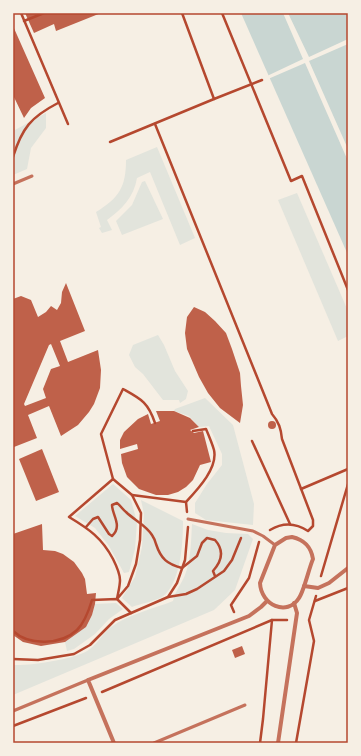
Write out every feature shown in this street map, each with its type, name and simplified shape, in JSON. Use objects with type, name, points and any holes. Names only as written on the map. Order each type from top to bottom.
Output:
[{"type":"street","points":[[292,537],[303,541],[310,548],[312,559],[304,586],[300,598],[294,603],[284,607],[278,607],[267,601],[260,590],[260,583],[275,545],[286,538],[292,537]]},
{"type":"street","points":[[304,586],[318,588],[329,583],[348,568]]},
{"type":"street","points":[[13,711],[249,616],[267,601]]},
{"type":"street","points":[[278,743],[297,613],[294,603]]},
{"type":"street","points":[[88,680],[114,743]]},
{"type":"lane","points":[[13,184],[32,176]]},
{"type":"lane","points":[[188,519],[253,531],[275,545]]},
{"type":"lane","points":[[154,743],[245,705]]},
{"type":"path","points":[[21,13],[68,124]]},
{"type":"path","points":[[24,21],[44,13]]},
{"type":"path","points":[[182,13],[214,99]]},
{"type":"path","points":[[222,13],[291,181],[302,176],[348,290]]},
{"type":"path","points":[[110,142],[262,80]]},
{"type":"path","points":[[13,157],[18,142],[29,123],[42,111],[58,103]]},
{"type":"path","points":[[155,124],[272,414],[277,419],[280,426],[282,439],[313,520],[313,526]]},
{"type":"path","points":[[117,599],[128,586],[136,564],[140,540],[141,513],[132,495],[113,479],[101,434],[123,388],[142,400],[151,411],[155,423]]},
{"type":"path","points":[[168,597],[177,583],[185,560],[188,539],[186,502],[202,484],[212,467],[214,451],[206,429],[193,431]]},
{"type":"path","points":[[252,441],[290,524]]},
{"type":"path","points":[[301,489],[348,469]]},
{"type":"path","points":[[113,479],[69,517],[98,536],[108,549],[116,564],[120,580],[117,599]]},
{"type":"path","points":[[296,743],[314,641],[309,620],[348,484]]},
{"type":"path","points":[[132,495],[186,502]]},
{"type":"path","points":[[86,527],[92,519],[98,516],[109,534],[112,536],[115,534],[117,526],[112,505],[117,503],[150,531],[164,560],[171,565],[182,568]]},
{"type":"path","points":[[13,659],[38,660],[74,654],[90,645],[115,620],[168,597],[192,592],[224,571],[232,560],[244,530]]},
{"type":"path","points":[[182,568],[197,556],[202,543],[208,538],[215,540],[220,546],[221,560],[213,571],[215,576]]},
{"type":"path","points":[[314,602],[348,588]]},
{"type":"path","points":[[13,631],[31,641],[47,642],[64,639],[77,630],[86,618],[92,600],[117,599],[131,613]]},
{"type":"path","points":[[13,726],[94,695],[272,620],[309,620]]},
{"type":"path","points":[[260,743],[272,620]]},
{"type":"shaded area","points":[[241,13],[348,13],[348,255]]},
{"type":"shaded area","points":[[46,113],[46,128],[31,148],[27,169],[13,175],[13,126],[15,130]]},
{"type":"shaded area","points":[[157,147],[195,238],[180,245],[150,172],[137,178],[130,197],[118,211],[107,220],[112,230],[102,233],[99,228],[101,227],[96,212],[116,197],[120,191],[125,178],[126,160]]},
{"type":"shaded area","points":[[145,181],[163,219],[122,235],[116,221],[132,205],[142,182]]},
{"type":"shaded area","points":[[297,193],[348,311],[348,336],[338,341],[278,200]]},
{"type":"shaded area","points":[[158,335],[175,371],[188,391],[186,399],[180,403],[179,400],[163,400],[143,374],[135,367],[129,355],[133,345]]},
{"type":"shaded area","points":[[205,398],[233,425],[254,504],[253,525],[206,520],[195,513],[195,503],[207,484],[222,465],[222,454],[209,426],[199,427],[189,416],[174,411],[175,409]]},
{"type":"shaded area","points":[[113,484],[131,500],[137,522],[135,549],[129,572],[124,573],[109,546],[95,528],[75,516]]},
{"type":"shaded area","points":[[141,500],[183,521],[182,540],[180,562],[177,573],[168,591],[162,597],[132,607],[122,598],[135,577],[142,547],[144,514]]},
{"type":"shaded area","points":[[192,524],[208,530],[248,534],[253,539],[235,590],[214,610],[13,695],[13,665],[65,659],[84,653],[93,647],[108,629],[118,622],[173,601],[187,569]]},
{"type":"shaded area","points":[[116,603],[123,609],[109,619],[95,634],[74,649],[67,651],[65,642],[84,626],[93,611],[95,604]]},
{"type":"pier","points":[[283,13],[288,13],[309,57],[348,39],[348,44],[309,61],[348,149],[348,161],[305,63],[268,79],[267,76],[303,59]]},
{"type":"building","points":[[25,13],[101,13],[56,31],[54,24],[34,33]]},
{"type":"building","points":[[13,26],[45,98],[31,108],[24,118],[13,95]]},
{"type":"building","points":[[66,283],[85,331],[60,341],[68,362],[98,350],[101,370],[100,388],[94,404],[89,412],[78,425],[61,436],[49,406],[28,415],[37,438],[14,447],[13,299],[21,296],[31,300],[38,317],[46,312],[51,306],[57,310],[61,303],[62,292]],"holes":[[[51,344],[60,366],[51,369],[43,389],[46,398],[25,406],[24,404],[49,345]]]},
{"type":"building","points":[[194,307],[205,312],[226,333],[240,373],[243,405],[240,423],[220,408],[208,393],[199,377],[187,349],[185,333],[187,317]]},
{"type":"building","points":[[156,411],[174,411],[190,418],[199,427],[190,430],[194,433],[203,431],[211,462],[200,465],[193,480],[186,487],[178,492],[168,495],[156,495],[139,489],[127,477],[122,463],[121,454],[138,449],[137,444],[120,449],[120,440],[124,432],[138,419],[148,414],[151,424],[160,421]]},
{"type":"building","points":[[270,421],[274,421],[276,425],[274,429],[270,429],[268,427],[268,423]]},
{"type":"building","points":[[42,449],[59,492],[36,501],[19,459]]},
{"type":"building","points":[[42,524],[43,550],[55,551],[63,554],[74,562],[85,579],[87,594],[96,593],[92,615],[86,627],[65,642],[41,646],[23,642],[13,635],[13,534]]},
{"type":"building","points":[[242,646],[245,654],[235,658],[232,650]]}]
